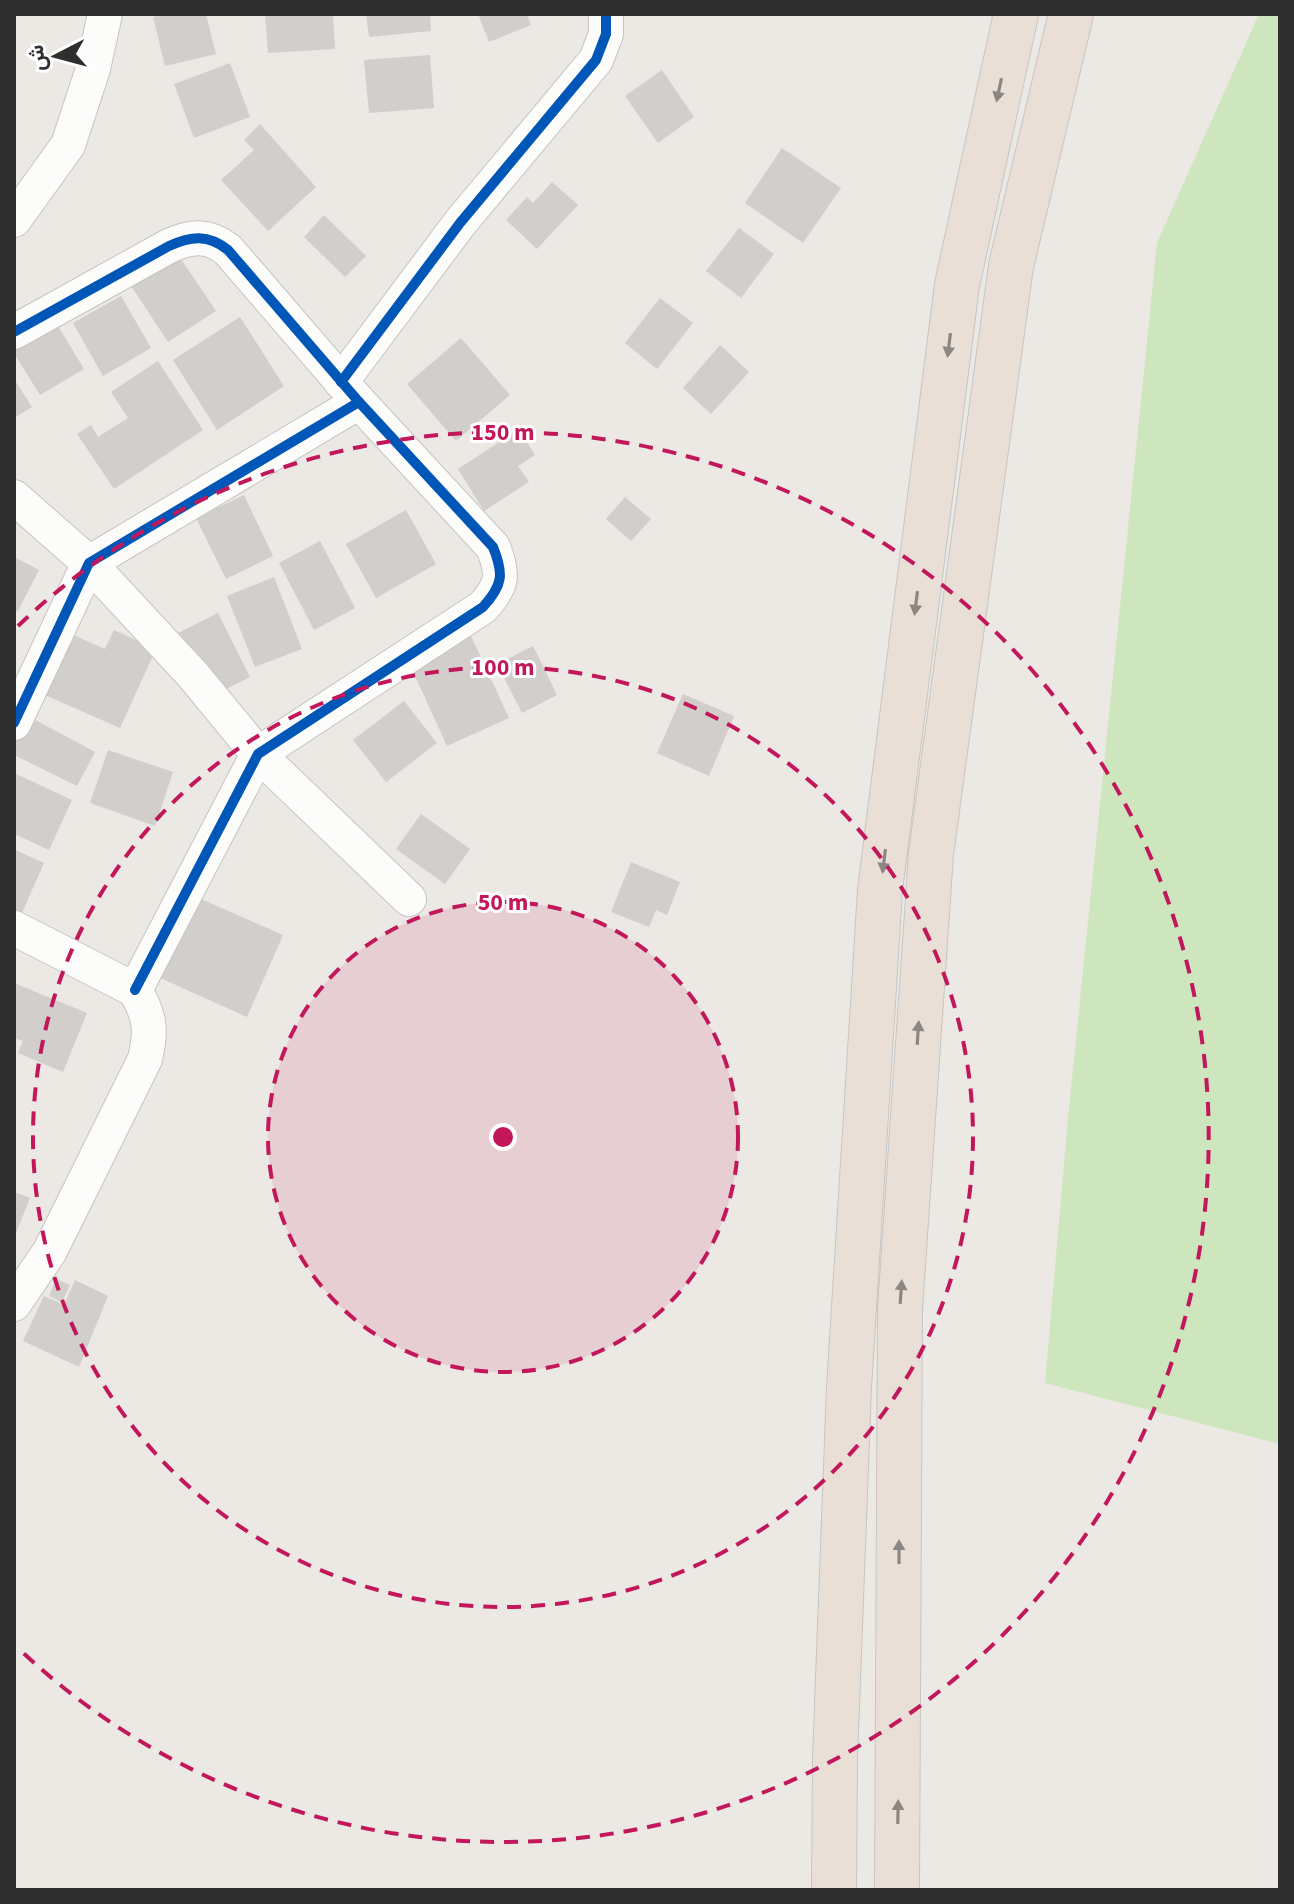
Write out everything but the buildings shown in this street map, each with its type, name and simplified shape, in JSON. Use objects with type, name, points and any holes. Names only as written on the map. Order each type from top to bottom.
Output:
[{"type":"highway","points":[[834,1890],[835,1758],[849,1387],[880,890],[957,285],[1016,14]]},
{"type":"highway","points":[[897,1890],[900,1309],[931,854],[1011,266],[1071,14]]},
{"type":"street","points":[[14,220],[68,145],[93,69],[105,14]]},
{"type":"street","points":[[14,723],[89,563],[350,392],[460,223],[596,60],[606,34],[606,14]]},
{"type":"street","points":[[14,332],[169,246],[185,239],[201,237],[217,241],[493,547],[501,566],[500,582],[483,607],[258,754],[135,990]]},
{"type":"street","points":[[14,497],[89,563],[193,675],[258,754],[409,899]]},
{"type":"street","points":[[14,928],[135,990],[146,1008],[151,1035],[145,1059],[50,1251],[14,1304]]},
{"type":"green space","points":[[1259,14],[1280,14],[1280,1444],[1045,1383],[1068,1118],[1157,243]]},
{"type":"cycle path","points":[[341,382],[460,223],[596,60],[606,34],[606,14]]},
{"type":"cycle path","points":[[14,332],[169,246],[199,238],[213,241],[228,250],[359,402],[493,547],[499,565],[498,585],[483,607],[258,754],[135,990]]},
{"type":"cycle path","points":[[14,723],[89,563],[359,402]]}]
